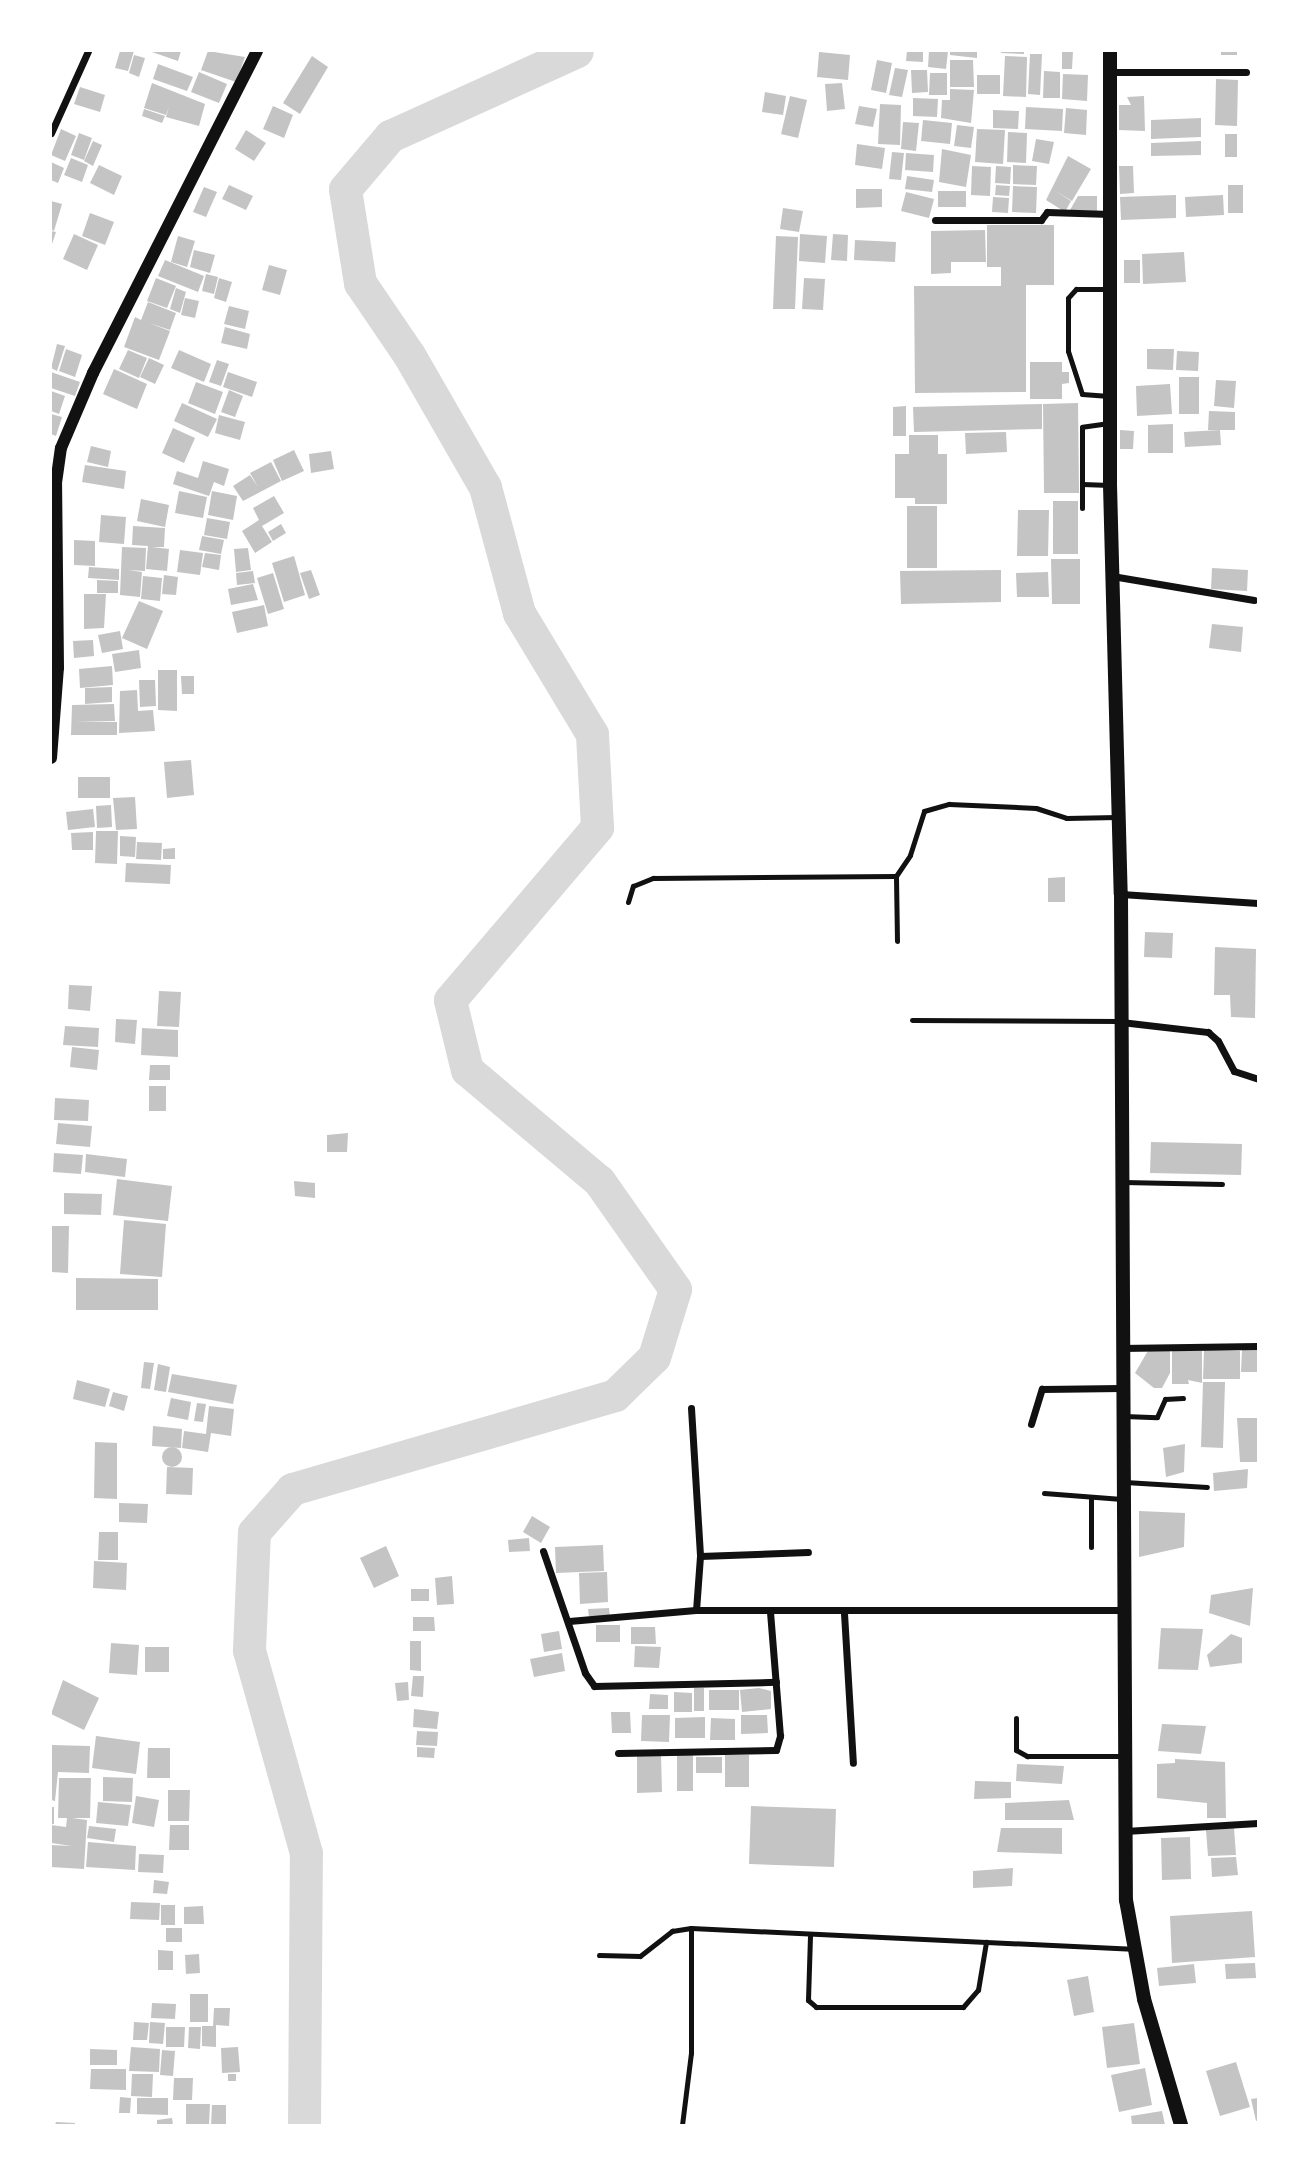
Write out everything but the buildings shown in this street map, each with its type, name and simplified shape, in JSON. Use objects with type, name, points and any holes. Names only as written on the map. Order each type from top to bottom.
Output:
[{"type":"main road","points":[[1110,51],[1109,396],[1121,894],[1120,1182],[1125,1831],[1132,1949],[1181,2125]]},
{"type":"street","points":[[51,133],[88,51]]},
{"type":"street","points":[[51,758],[58,668],[58,458],[93,373],[257,51]]},
{"type":"street","points":[[1109,72],[1246,72]]},
{"type":"street","points":[[934,220],[1041,220],[1047,212],[1110,214]]},
{"type":"street","points":[[1112,576],[1254,600]]},
{"type":"street","points":[[1121,894],[1258,904]]},
{"type":"street","points":[[1121,1022],[1208,1032],[1218,1041],[1234,1071],[1258,1079]]},
{"type":"street","points":[[1121,1348],[1258,1346]]},
{"type":"street","points":[[1031,1424],[1042,1389],[1121,1388]]},
{"type":"street","points":[[691,1408],[700,1556],[696,1610]]},
{"type":"street","points":[[543,1551],[585,1673],[600,1688],[776,1682]]},
{"type":"street","points":[[700,1556],[808,1552]]},
{"type":"street","points":[[569,1622],[696,1610],[844,1613],[1125,1610]]},
{"type":"street","points":[[618,1753],[776,1749],[780,1736],[770,1612]]},
{"type":"street","points":[[844,1613],[853,1763]]},
{"type":"street","points":[[1125,1831],[1258,1823]]},
{"type":"lane","points":[[1109,289],[1069,292],[1068,351],[1082,394],[1109,396]]},
{"type":"lane","points":[[1082,508],[1083,427],[1087,423],[1110,423]]},
{"type":"lane","points":[[1082,484],[1110,485]]},
{"type":"lane","points":[[897,941],[897,876],[910,855],[917,821],[924,811],[938,806],[1037,808],[1066,818],[1119,817]]},
{"type":"lane","points":[[628,902],[633,886],[653,878],[897,876]]},
{"type":"lane","points":[[912,1020],[1121,1022]]},
{"type":"lane","points":[[1120,1182],[1222,1184]]},
{"type":"lane","points":[[1121,1416],[1157,1417],[1165,1399],[1183,1398]]},
{"type":"lane","points":[[1122,1482],[1207,1487]]},
{"type":"lane","points":[[1045,1493],[1086,1493],[1091,1499],[1091,1547]]},
{"type":"lane","points":[[1091,1499],[1122,1499]]},
{"type":"lane","points":[[1016,1718],[1016,1750],[1027,1756],[1125,1756]]},
{"type":"lane","points":[[599,1955],[640,1956],[672,1931],[691,1928],[810,1936],[1132,1949]]},
{"type":"lane","points":[[682,2125],[691,2053],[691,1928]]},
{"type":"lane","points":[[810,1936],[808,2000],[816,2007],[963,2007],[978,1990],[986,1942]]},
{"type":"waterway","points":[[304,2125],[306,1853],[249,1650],[254,1532],[292,1489],[615,1395],[654,1357],[675,1289],[599,1181],[467,1070],[450,1000],[597,827],[592,734],[519,613],[485,487],[409,355],[360,283],[345,189],[390,136],[577,51]]}]
